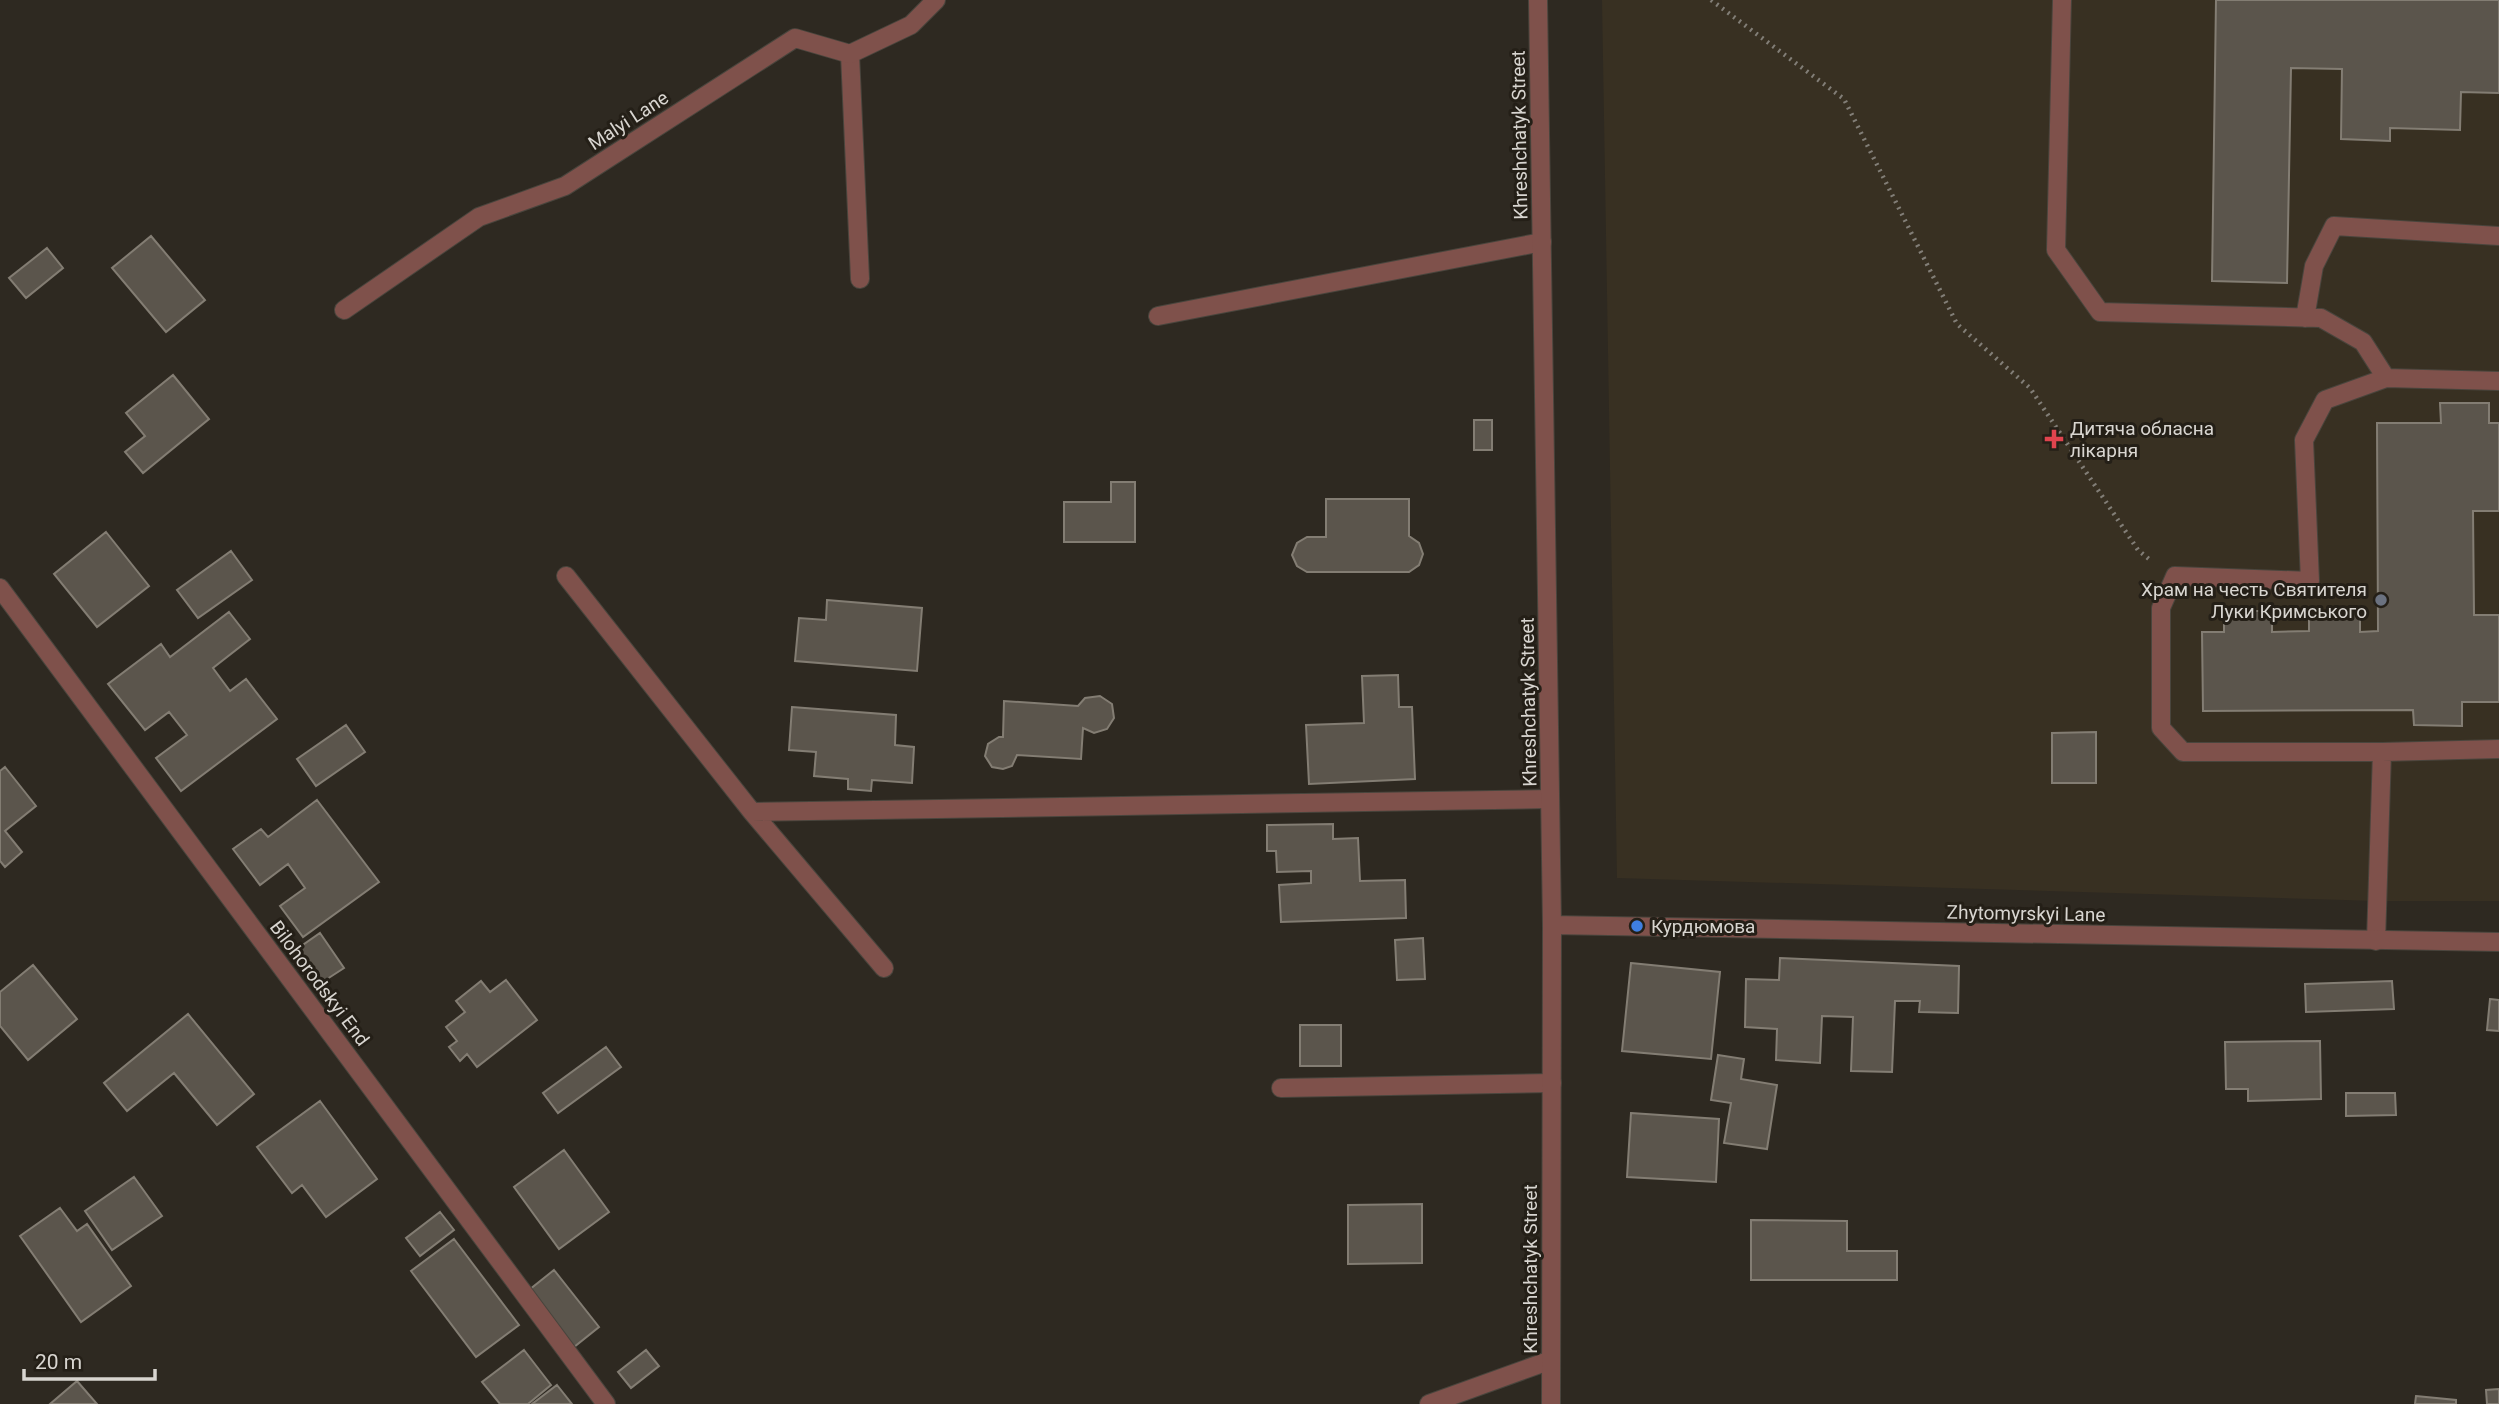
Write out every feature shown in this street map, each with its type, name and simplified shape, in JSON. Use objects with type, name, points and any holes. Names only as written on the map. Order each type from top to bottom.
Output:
[{"type":"street","points":[[860,279],[850,54],[911,25],[936,0]]},
{"type":"street","name":"Khreshchatyk Street","points":[[1538,0],[1552,925],[1551,1404]]},
{"type":"street","points":[[2062,0],[2056,250],[2099,312],[2321,318],[2363,342],[2386,378]]},
{"type":"street","name":"Malyi Lane","points":[[344,310],[479,217],[565,186],[795,38],[850,54]]},
{"type":"street","points":[[2305,317],[2314,266],[2334,226],[2499,236]]},
{"type":"street","points":[[1158,316],[1542,242]]},
{"type":"street","points":[[2499,381],[2386,378],[2325,400],[2304,440],[2309,582],[2175,576],[2161,608],[2161,728],[2183,752],[2499,749]]},
{"type":"street","points":[[566,576],[752,811],[884,968]]},
{"type":"street","name":"Bilohorodskyi End","points":[[0,588],[606,1404]]},
{"type":"street","points":[[2376,941],[2382,752]]},
{"type":"street","points":[[752,811],[1550,799]]},
{"type":"street","name":"Zhytomyrskyi Lane","points":[[1552,925],[2499,942]]},
{"type":"street","points":[[1281,1088],[1552,1083]]},
{"type":"street","points":[[1429,1404],[1551,1360]]},
{"type":"path","points":[[1712,0],[1844,99],[1957,324],[2031,388],[2137,550],[2175,576]]},
{"type":"shaded area","name":"Дитяча обласна лікарня","points":[[1602,0],[2499,0],[2499,901],[2377,901],[1617,878]]},
{"type":"building","points":[[2216,0],[2499,0],[2499,93],[2461,92],[2460,130],[2390,128],[2390,141],[2341,139],[2342,69],[2291,68],[2287,283],[2212,281]]},
{"type":"building","points":[[151,236],[205,300],[166,332],[112,268]]},
{"type":"building","points":[[151,236],[205,300],[166,332],[112,268]]},
{"type":"building","points":[[47,248],[63,268],[26,298],[9,278]]},
{"type":"building","points":[[173,375],[209,419],[143,473],[125,452],[145,436],[126,413]]},
{"type":"building","points":[[2440,403],[2489,403],[2489,423],[2499,423],[2499,511],[2473,511],[2474,615],[2499,615],[2499,702],[2462,702],[2462,726],[2414,725],[2413,710],[2203,711],[2202,632],[2224,632],[2224,611],[2272,611],[2272,632],[2309,631],[2309,611],[2360,611],[2360,632],[2378,631],[2377,423],[2441,423]]},
{"type":"building","points":[[1474,420],[1492,420],[1492,450],[1474,450]]},
{"type":"building","points":[[1111,482],[1135,482],[1135,542],[1064,542],[1064,502],[1111,502]]},
{"type":"building","points":[[1326,499],[1409,499],[1409,536],[1419,543],[1423,554],[1419,565],[1409,572],[1307,572],[1297,566],[1292,555],[1297,543],[1307,537],[1326,537]]},
{"type":"building","points":[[106,532],[149,586],[97,627],[54,574]]},
{"type":"building","points":[[231,551],[252,580],[198,618],[177,590]]},
{"type":"building","points":[[827,600],[922,608],[917,671],[795,661],[799,618],[826,620]]},
{"type":"building","points":[[229,612],[250,639],[213,668],[230,691],[246,679],[277,719],[181,791],[156,758],[187,735],[169,712],[145,730],[108,684],[161,644],[170,657]]},
{"type":"building","points":[[1398,675],[1399,707],[1412,707],[1415,779],[1309,784],[1306,725],[1364,723],[1362,676]]},
{"type":"building","points":[[1100,696],[1112,704],[1114,718],[1107,729],[1094,733],[1083,728],[1081,759],[1017,755],[1012,766],[1003,769],[992,767],[985,756],[988,744],[1003,737],[1004,701],[1078,706],[1085,698]]},
{"type":"building","points":[[792,707],[896,715],[895,745],[914,747],[912,783],[872,780],[871,791],[848,789],[848,779],[814,776],[816,752],[789,750]]},
{"type":"building","points":[[346,725],[365,752],[316,786],[297,759]]},
{"type":"building","points":[[2096,732],[2096,783],[2052,783],[2052,733]]},
{"type":"building","points":[[5,767],[36,806],[5,831],[22,852],[5,867],[0,861],[0,771]]},
{"type":"building","points":[[317,800],[379,882],[303,937],[280,906],[305,888],[288,864],[260,885],[233,849],[261,829],[268,837]]},
{"type":"building","points":[[1333,824],[1333,839],[1358,838],[1360,881],[1405,880],[1406,918],[1281,922],[1279,885],[1311,883],[1311,871],[1277,872],[1276,851],[1267,851],[1267,825]]},
{"type":"building","points":[[320,933],[344,968],[321,983],[297,949]]},
{"type":"building","points":[[1423,938],[1425,979],[1397,980],[1395,940]]},
{"type":"building","points":[[1780,958],[1959,966],[1958,1013],[1919,1012],[1920,1001],[1895,1001],[1892,1072],[1851,1071],[1853,1017],[1822,1016],[1820,1063],[1776,1060],[1777,1029],[1745,1027],[1746,979],[1779,980]]},
{"type":"building","points":[[1631,963],[1720,972],[1711,1059],[1622,1051]]},
{"type":"building","points":[[33,965],[77,1019],[28,1060],[0,1026],[0,992]]},
{"type":"building","points":[[506,980],[537,1020],[477,1067],[467,1054],[460,1061],[449,1047],[457,1041],[446,1027],[465,1012],[456,1001],[481,981],[490,992]]},
{"type":"building","points":[[2392,981],[2394,1009],[2306,1012],[2305,984]]},
{"type":"building","points":[[2490,999],[2499,1000],[2499,1031],[2487,1030]]},
{"type":"building","points":[[188,1014],[254,1094],[217,1125],[174,1073],[127,1111],[104,1083]]},
{"type":"building","points":[[1300,1025],[1341,1025],[1341,1066],[1300,1066]]},
{"type":"building","points":[[2320,1041],[2321,1099],[2248,1101],[2248,1089],[2226,1089],[2225,1042]]},
{"type":"building","points":[[606,1047],[621,1067],[558,1113],[543,1093]]},
{"type":"building","points":[[1718,1055],[1744,1059],[1741,1079],[1777,1085],[1767,1149],[1724,1143],[1731,1103],[1711,1100]]},
{"type":"building","points":[[2346,1093],[2395,1093],[2396,1115],[2346,1116]]},
{"type":"building","points":[[320,1101],[377,1179],[326,1217],[302,1185],[292,1193],[257,1147]]},
{"type":"building","points":[[1631,1113],[1719,1119],[1716,1182],[1627,1177]]},
{"type":"building","points":[[564,1150],[609,1212],[559,1249],[514,1187]]},
{"type":"building","points":[[134,1177],[162,1216],[112,1250],[85,1211]]},
{"type":"building","points":[[1422,1204],[1422,1263],[1348,1264],[1348,1205]]},
{"type":"building","points":[[60,1208],[77,1231],[87,1224],[131,1286],[81,1322],[20,1236]]},
{"type":"building","points":[[440,1212],[454,1230],[420,1256],[406,1238]]},
{"type":"building","points":[[1751,1220],[1847,1221],[1847,1251],[1897,1251],[1897,1280],[1751,1280]]},
{"type":"building","points":[[454,1239],[519,1325],[476,1357],[411,1271]]},
{"type":"building","points":[[554,1270],[599,1327],[574,1347],[529,1290]]},
{"type":"building","points":[[524,1350],[551,1385],[528,1404],[500,1404],[482,1382]]},
{"type":"building","points":[[646,1350],[659,1366],[631,1388],[618,1372]]},
{"type":"building","points":[[77,1381],[97,1404],[50,1404]]},
{"type":"building","points":[[557,1385],[572,1404],[532,1404]]},
{"type":"building","points":[[2499,1389],[2499,1404],[2487,1404],[2486,1390]]},
{"type":"building","points":[[2416,1396],[2456,1400],[2456,1404],[2415,1404]]},
{"type":"place","name":"Дитяча обласна лікарня","points":[[2054,439]]},
{"type":"place","name":"Храм на честь Святителя Луки Кримського","points":[[2381,600]]},
{"type":"place","name":"Курдюмова","points":[[1637,926]]}]
